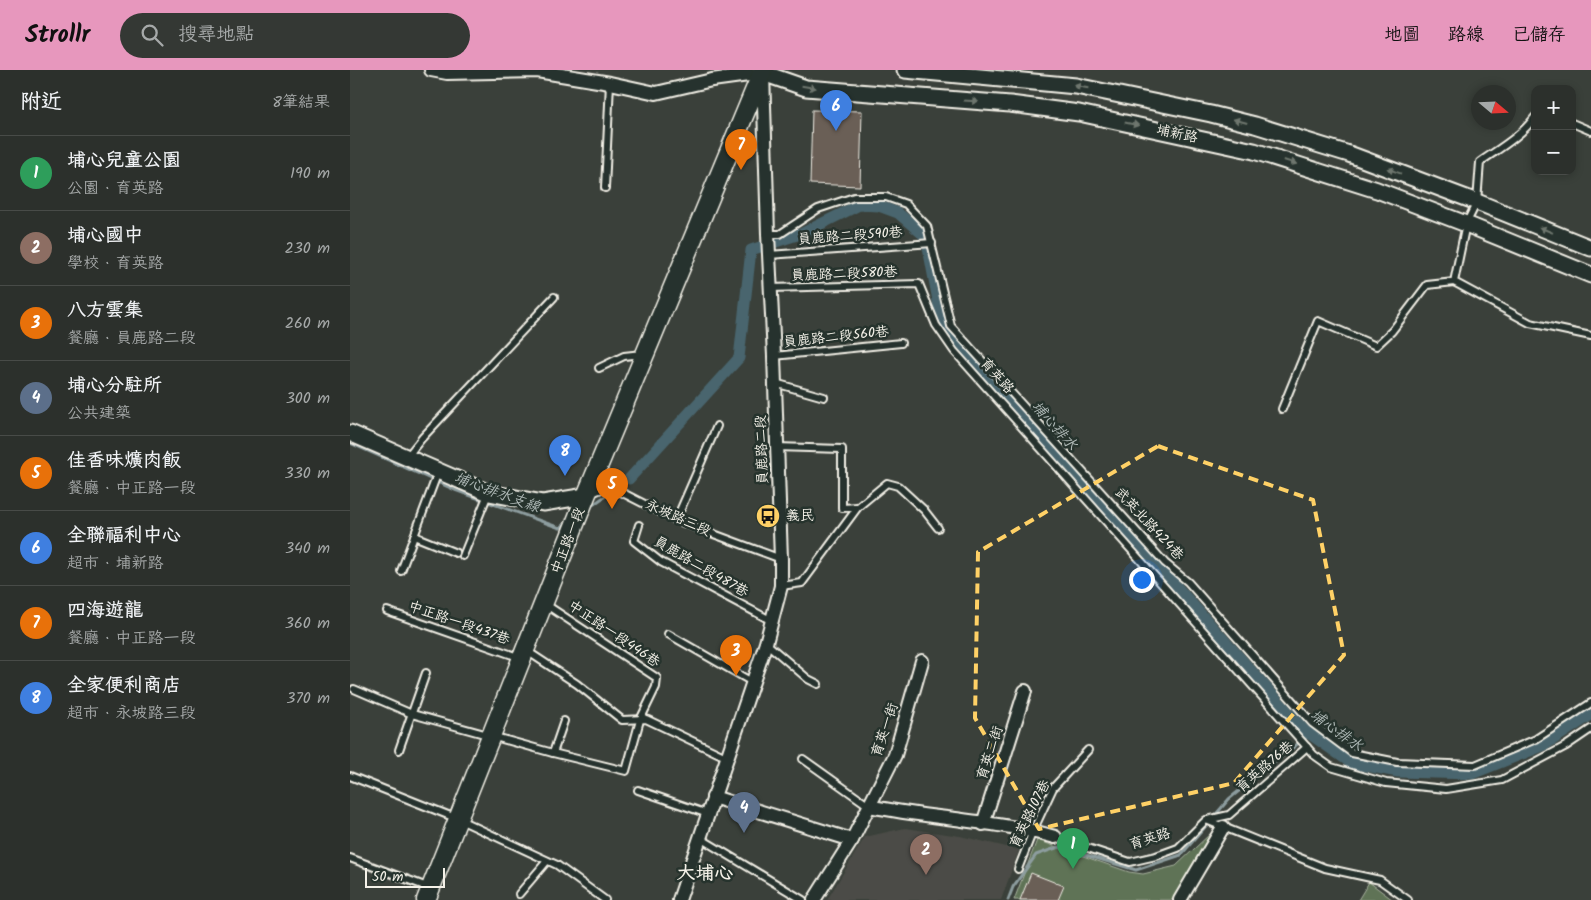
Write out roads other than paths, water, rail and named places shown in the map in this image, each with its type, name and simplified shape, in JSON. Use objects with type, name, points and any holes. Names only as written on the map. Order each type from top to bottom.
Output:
[{"type":"main road","name":"中正路一段","points":[[428,894],[586,496],[764,71]]},
{"type":"street","points":[[431,70],[447,73],[537,71],[656,93],[712,80],[764,71],[782,70]]},
{"type":"street","name":"埔新路","points":[[905,70],[1076,86],[1255,125],[1350,154],[1591,248]]},
{"type":"street","name":"埔新路","points":[[764,71],[806,88],[1010,104],[1079,113],[1254,151],[1377,190],[1591,275]]},
{"type":"street","name":"員鹿路二段","points":[[679,900],[766,642],[781,586],[764,71]]},
{"type":"street","name":"永坡路三段","points":[[350,433],[489,493],[543,503],[586,496]]},
{"type":"street","name":"育英一街","points":[[869,806],[895,755],[922,661]]},
{"type":"street","name":"育英二街","points":[[983,824],[1025,691]]},
{"type":"street","points":[[713,798],[852,840]]},
{"type":"street","points":[[814,900],[852,840],[869,806]]},
{"type":"street","name":"育英路","points":[[869,806],[902,813],[1033,831],[1055,837]]},
{"type":"street","points":[[1180,900],[1223,827]]},
{"type":"lane","points":[[605,188],[610,83]]},
{"type":"lane","points":[[1454,282],[1466,224],[1477,202],[1480,162],[1510,142],[1531,122]]},
{"type":"lane","points":[[1576,125],[1591,131]]},
{"type":"lane","name":"武英北路424巷","points":[[768,234],[780,234],[818,209],[854,197],[886,197],[906,204],[927,226],[951,326],[1166,563],[1188,582],[1312,723],[1352,753],[1396,762],[1475,765],[1536,739],[1591,703]]},
{"type":"lane","name":"員鹿路二段590巷","points":[[769,254],[932,243]]},
{"type":"lane","points":[[1282,410],[1318,321],[1376,346],[1392,331],[1427,285],[1454,282],[1530,323],[1591,336]]},
{"type":"lane","name":"員鹿路二段580巷","points":[[770,288],[920,284]]},
{"type":"lane","name":"育英路","points":[[920,284],[936,326],[954,351],[1307,747]]},
{"type":"lane","points":[[406,458],[422,438],[554,296]]},
{"type":"lane","name":"員鹿路二段560巷","points":[[774,356],[901,342]]},
{"type":"lane","points":[[599,368],[624,356],[644,354]]},
{"type":"lane","points":[[775,383],[824,397]]},
{"type":"lane","points":[[676,520],[717,426]]},
{"type":"lane","points":[[776,447],[842,449],[842,508],[858,507]]},
{"type":"lane","points":[[400,570],[438,472]]},
{"type":"lane","points":[[781,586],[802,583],[858,507],[887,483],[898,486],[924,510],[938,528]]},
{"type":"lane","name":"永坡路三段","points":[[586,496],[608,486],[676,520],[781,559]]},
{"type":"lane","points":[[414,536],[460,555],[489,493]]},
{"type":"lane","name":"員鹿路二段487巷","points":[[639,524],[634,541],[661,562],[772,621]]},
{"type":"lane","name":"中正路一段446巷","points":[[544,603],[657,678],[656,686],[640,720]]},
{"type":"lane","name":"中正路一段437巷","points":[[388,611],[524,654],[576,684],[622,720],[646,719],[726,758]]},
{"type":"lane","points":[[668,634],[752,682]]},
{"type":"lane","points":[[766,642],[808,679],[818,684]]},
{"type":"lane","points":[[399,750],[426,673]]},
{"type":"lane","points":[[354,689],[412,714],[626,771],[640,720]]},
{"type":"lane","points":[[553,753],[564,721]]},
{"type":"lane","name":"育英路76巷","points":[[1206,820],[1229,815],[1307,747],[1314,755],[1331,767],[1386,783],[1446,789],[1502,780],[1566,746],[1591,729]]},
{"type":"lane","name":"育英路107巷","points":[[1018,869],[1053,788],[1088,750]]},
{"type":"lane","points":[[804,759],[869,806]]},
{"type":"lane","points":[[350,776],[458,819],[557,865],[605,900]]},
{"type":"lane","points":[[638,790],[708,814]]},
{"type":"lane","points":[[1206,820],[1325,868],[1380,880],[1408,900]]},
{"type":"lane","name":"育英路","points":[[1055,837],[1130,862],[1156,856],[1178,848],[1206,820]]},
{"type":"lane","points":[[700,838],[803,900]]},
{"type":"lane","points":[[350,858],[428,894]]},
{"type":"lane","points":[[519,894],[547,861]]},
{"type":"waterway","name":"埔心排水","points":[[629,479],[739,358],[751,250],[803,233],[859,205],[879,206],[898,213],[926,237],[942,322],[1304,730],[1351,763],[1398,772],[1472,774],[1545,745],[1591,715]]},
{"type":"waterway","name":"埔心排水支線","points":[[350,443],[455,490],[560,528],[568,522]]},
{"type":"waterway","name":"埔心排水支線","points":[[590,507],[629,479]]},
{"type":"waterway","points":[[1008,900],[1013,887],[1036,855],[1059,847],[1136,870],[1181,855],[1229,799],[1310,734]]},
{"type":"place","name":"全聯福利中心","points":[[836,131]]},
{"type":"place","name":"四海遊龍","points":[[741,170]]},
{"type":"place","name":"全家便利商店","points":[[565,476]]},
{"type":"place","name":"佳香味爌肉飯","points":[[612,509]]},
{"type":"place","name":"義民","points":[[768,516]]},
{"type":"place","name":"八方雲集","points":[[736,676]]},
{"type":"place","name":"埔心分駐所","points":[[744,833]]},
{"type":"place","name":"埔心兒童公園","points":[[1073,869]]},
{"type":"place","name":"埔心國中","points":[[926,875]]},
{"type":"district","name":"大埔心","points":[[705,874]]}]
